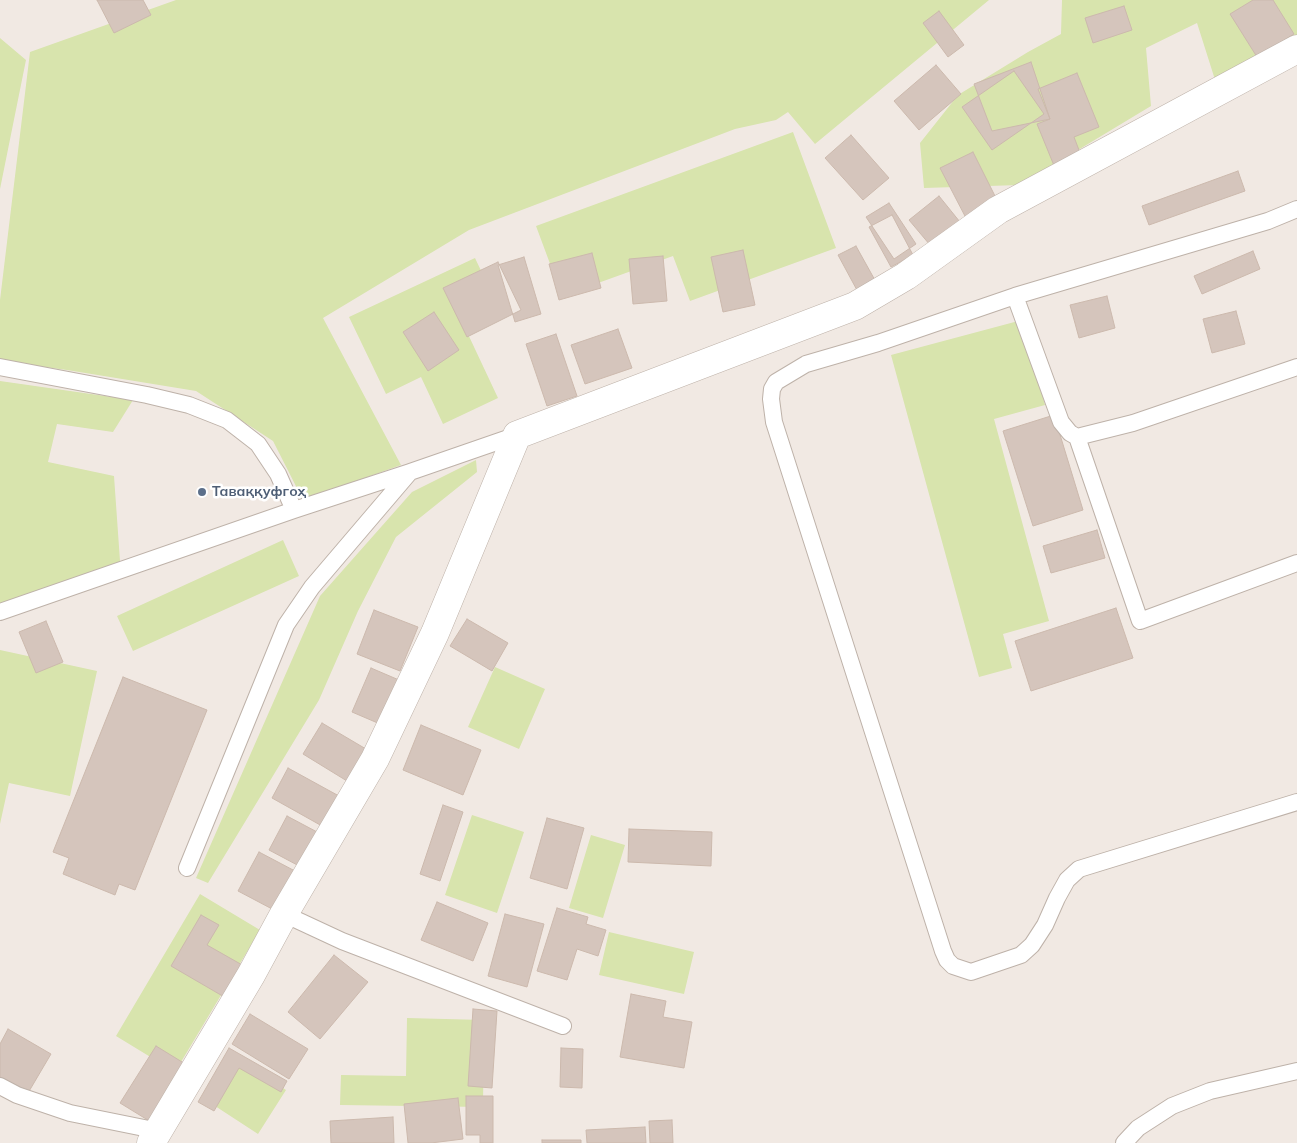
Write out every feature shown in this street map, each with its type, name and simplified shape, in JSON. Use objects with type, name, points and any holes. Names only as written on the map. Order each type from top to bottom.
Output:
[{"type":"street","points":[[155,1137],[375,759],[435,633],[517,435],[855,306],[906,276],[998,210],[1297,49]]},
{"type":"lane","points":[[1297,211],[1015,296],[806,364],[776,382],[771,394],[771,410],[774,422],[947,960],[954,966],[971,972],[1021,955],[1032,945],[1045,924],[1067,880],[1079,869],[1297,802]]},
{"type":"lane","points":[[1015,296],[1061,422],[1076,437],[1140,621],[1297,563]]},
{"type":"lane","points":[[0,367],[155,397],[189,405],[227,420],[258,444],[278,474],[294,510]]},
{"type":"lane","points":[[1076,437],[1133,423],[1297,367]]},
{"type":"lane","points":[[0,612],[517,435]]},
{"type":"lane","points":[[187,868],[286,625],[312,587],[410,472]]},
{"type":"lane","points":[[284,914],[342,941],[563,1026]]},
{"type":"lane","points":[[1124,1143],[1138,1128],[1172,1106],[1210,1091],[1297,1071]]},
{"type":"lane","points":[[0,1086],[17,1095],[70,1113],[155,1137]]},
{"type":"green space","points":[[176,0],[989,0],[815,144],[788,112],[776,120],[735,129],[469,230],[323,318],[401,465],[303,500],[273,441],[196,391],[0,361],[0,300],[30,52]]},
{"type":"green space","points":[[1062,0],[1297,0],[1297,44],[1217,86],[1197,23],[1146,48],[1151,106],[1020,185],[924,188],[920,143],[958,95],[1061,34]]},
{"type":"green space","points":[[0,38],[26,60],[0,189]]},
{"type":"green space","points":[[793,132],[836,248],[690,301],[673,256],[562,296],[536,226]]},
{"type":"green space","points":[[475,258],[494,298],[459,315],[498,398],[443,424],[421,377],[386,394],[349,317]]},
{"type":"green space","points":[[1022,320],[1045,405],[994,419],[1049,621],[1003,634],[1012,668],[979,677],[891,355]]},
{"type":"green space","points":[[0,381],[133,400],[113,432],[57,424],[48,462],[114,476],[121,575],[0,604]]},
{"type":"green space","points":[[476,460],[477,472],[396,537],[358,611],[319,700],[208,883],[196,878],[320,596],[412,492]]},
{"type":"green space","points":[[283,540],[299,576],[133,651],[117,616]]},
{"type":"green space","points":[[0,650],[97,671],[70,796],[9,783],[0,824]]},
{"type":"green space","points":[[495,667],[545,689],[519,749],[468,727]]},
{"type":"green space","points":[[472,815],[524,832],[497,913],[445,895]]},
{"type":"green space","points":[[591,835],[625,845],[603,918],[569,908]]},
{"type":"green space","points":[[200,894],[260,930],[175,1072],[116,1036]]},
{"type":"green space","points":[[609,932],[694,952],[684,994],[599,975]]},
{"type":"green space","points":[[407,1018],[484,1020],[483,1107],[340,1105],[341,1075],[406,1076]]},
{"type":"green space","points":[[240,1060],[286,1090],[258,1134],[212,1104]]},
{"type":"building","points":[[97,0],[143,0],[151,15],[114,33]]},
{"type":"building","points":[[1253,0],[1273,0],[1294,34],[1257,57],[1230,14]]},
{"type":"building","points":[[1124,6],[1132,30],[1093,43],[1085,18]]},
{"type":"building","points":[[939,11],[964,45],[948,57],[923,23]]},
{"type":"building","points":[[1031,62],[1050,119],[992,131],[974,84]]},
{"type":"building","points":[[936,65],[961,94],[919,130],[894,101]]},
{"type":"building","points":[[1014,71],[1044,114],[992,150],[962,107]]},
{"type":"building","points":[[1077,73],[1099,127],[1074,137],[1082,158],[1055,168],[1037,124],[1050,119],[1038,89]]},
{"type":"building","points":[[851,135],[889,178],[863,200],[825,158]]},
{"type":"building","points":[[973,152],[1001,208],[966,218],[940,168]]},
{"type":"building","points":[[1238,171],[1245,191],[1149,225],[1142,206]]},
{"type":"building","points":[[939,196],[960,222],[930,245],[909,220]]},
{"type":"building","points":[[889,203],[916,244],[894,259],[866,217]]},
{"type":"building","points":[[892,215],[913,255],[891,267],[869,227]]},
{"type":"building","points":[[856,246],[876,282],[858,292],[838,255]]},
{"type":"building","points":[[743,250],[755,305],[723,312],[711,257]]},
{"type":"building","points":[[1253,251],[1260,269],[1202,294],[1194,276]]},
{"type":"building","points":[[592,253],[601,288],[559,300],[549,264]]},
{"type":"building","points":[[663,256],[667,301],[633,304],[629,259]]},
{"type":"building","points":[[524,257],[541,314],[515,322],[498,265]]},
{"type":"building","points":[[498,262],[521,310],[467,337],[443,288]]},
{"type":"building","points":[[1107,296],[1115,328],[1079,338],[1070,305]]},
{"type":"building","points":[[1236,311],[1245,344],[1212,353],[1203,319]]},
{"type":"building","points":[[434,312],[459,350],[428,371],[403,332]]},
{"type":"building","points":[[618,329],[632,368],[585,384],[571,345]]},
{"type":"building","points":[[556,334],[577,396],[547,406],[526,344]]},
{"type":"building","points":[[1054,415],[1083,510],[1033,526],[1003,431]]},
{"type":"building","points":[[1097,530],[1105,558],[1051,573],[1043,546]]},
{"type":"building","points":[[1116,608],[1133,658],[1031,691],[1015,641]]},
{"type":"building","points":[[374,610],[418,627],[400,671],[357,654]]},
{"type":"building","points":[[467,619],[508,643],[492,671],[450,646]]},
{"type":"building","points":[[46,621],[63,662],[36,673],[19,632]]},
{"type":"building","points":[[371,668],[399,680],[380,724],[352,712]]},
{"type":"building","points":[[123,677],[207,710],[135,890],[119,884],[115,895],[63,874],[69,858],[53,852]]},
{"type":"building","points":[[322,723],[366,749],[347,781],[303,754]]},
{"type":"building","points":[[421,725],[481,750],[463,795],[403,770]]},
{"type":"building","points":[[288,768],[339,796],[322,826],[272,798]]},
{"type":"building","points":[[443,805],[463,812],[440,881],[420,874]]},
{"type":"building","points":[[287,816],[319,833],[301,867],[269,850]]},
{"type":"building","points":[[547,818],[584,828],[567,889],[530,878]]},
{"type":"building","points":[[629,829],[712,832],[711,866],[628,862]]},
{"type":"building","points":[[259,852],[295,871],[274,910],[238,891]]},
{"type":"building","points":[[437,902],[488,923],[473,961],[421,940]]},
{"type":"building","points":[[557,908],[588,917],[586,924],[606,930],[598,956],[577,949],[567,980],[537,971]]},
{"type":"building","points":[[505,914],[544,924],[527,987],[488,976]]},
{"type":"building","points":[[201,915],[219,925],[207,945],[244,966],[226,998],[171,966]]},
{"type":"building","points":[[334,955],[368,982],[320,1039],[288,1012]]},
{"type":"building","points":[[631,994],[666,1001],[663,1017],[692,1022],[684,1068],[620,1057]]},
{"type":"building","points":[[473,1009],[497,1011],[492,1088],[468,1086]]},
{"type":"building","points":[[250,1014],[308,1049],[289,1079],[232,1044]]},
{"type":"building","points":[[8,1029],[51,1054],[28,1093],[0,1077],[0,1044]]},
{"type":"building","points":[[156,1046],[187,1065],[151,1122],[120,1103]]},
{"type":"building","points":[[229,1048],[287,1081],[281,1092],[239,1068],[214,1111],[198,1102]]},
{"type":"building","points":[[561,1048],[583,1049],[582,1088],[560,1087]]},
{"type":"building","points":[[466,1096],[493,1096],[493,1143],[480,1143],[480,1135],[466,1135]]},
{"type":"building","points":[[458,1098],[463,1139],[431,1143],[408,1143],[404,1104]]},
{"type":"building","points":[[393,1117],[394,1143],[331,1143],[330,1121]]},
{"type":"building","points":[[672,1120],[673,1143],[650,1143],[649,1121]]},
{"type":"building","points":[[645,1127],[646,1143],[587,1143],[586,1130]]},
{"type":"building","points":[[542,1140],[581,1140],[581,1143],[542,1143]]},
{"type":"place","name":"Таваққуфгоҳ","points":[[202,492]]}]
